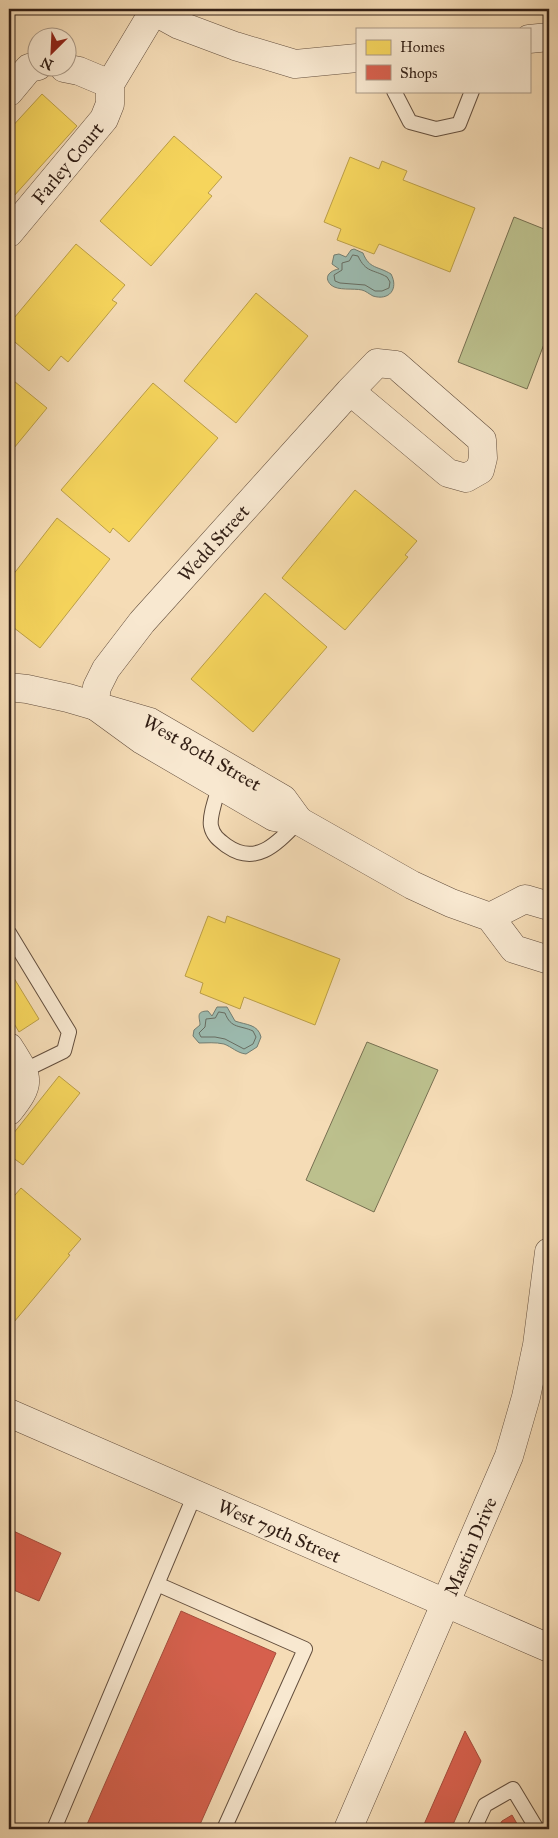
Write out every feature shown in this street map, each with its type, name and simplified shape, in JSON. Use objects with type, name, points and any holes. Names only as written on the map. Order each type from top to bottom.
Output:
[{"type":"street","points":[[153,10],[179,25],[235,46],[295,64],[356,58]]},
{"type":"street","name":"Farley Court","points":[[9,233],[104,119],[110,104],[110,84],[153,10]]},
{"type":"street","points":[[530,39],[549,36]]},
{"type":"street","points":[[9,92],[28,69]]},
{"type":"street","points":[[78,71],[110,84]]},
{"type":"street","name":"Wedd Street","points":[[94,705],[97,687],[106,669],[142,622],[350,391],[377,363],[396,365],[482,440],[483,458],[480,470],[466,478],[448,473],[350,391]]},
{"type":"street","name":"West 80th Street","points":[[9,687],[26,689],[94,705],[142,740],[225,776],[274,817],[299,821],[412,885],[451,903],[490,917]]},
{"type":"street","points":[[549,906],[525,899],[490,917],[514,949],[549,960]]},
{"type":"street","points":[[9,1047],[24,1071],[26,1083],[19,1098],[9,1110]]},
{"type":"street","name":"Mastin Drive","points":[[348,1829],[447,1604],[511,1448],[526,1397],[537,1345],[549,1252]]},
{"type":"street","name":"West 79th Street","points":[[9,1413],[549,1648]]},
{"type":"lane","points":[[395,92],[410,122],[436,129],[459,124],[472,92]]},
{"type":"lane","points":[[225,776],[210,824],[215,838],[232,850],[251,855],[266,850],[277,843],[299,821]]},
{"type":"lane","points":[[9,933],[69,1032],[64,1051],[24,1071]]},
{"type":"lane","points":[[54,1829],[195,1494]]},
{"type":"lane","points":[[157,1584],[305,1649],[224,1829]]},
{"type":"lane","points":[[474,1829],[485,1804],[513,1789],[538,1829]]},
{"type":"green space","points":[[514,217],[549,231],[549,331],[527,389],[458,362]]},
{"type":"green space","points":[[367,1042],[438,1070],[374,1212],[306,1180]]},
{"type":"water","points":[[354,249],[363,253],[371,265],[391,274],[394,284],[393,289],[388,295],[384,297],[373,296],[362,290],[334,287],[328,282],[329,274],[339,269],[332,264],[334,255],[339,254],[346,257]]},
{"type":"water","points":[[217,1007],[227,1007],[235,1021],[254,1027],[257,1030],[261,1037],[257,1047],[246,1054],[224,1044],[199,1043],[193,1036],[194,1030],[200,1025],[199,1017],[201,1012],[208,1011],[212,1016]]},
{"type":"building: Homes","points":[[42,94],[77,126],[13,197],[9,193],[9,130]]},
{"type":"building: Homes","points":[[174,136],[222,177],[208,193],[212,196],[151,266],[100,221]]},
{"type":"building: Homes","points":[[350,157],[379,169],[382,161],[407,171],[403,180],[475,208],[450,272],[379,244],[374,254],[337,240],[341,229],[324,222]]},
{"type":"building: Homes","points":[[76,244],[125,285],[112,300],[117,303],[68,362],[61,356],[49,371],[9,337],[9,324]]},
{"type":"building: Homes","points":[[256,293],[308,336],[236,423],[184,381]]},
{"type":"building: Homes","points":[[9,377],[47,408],[9,454]]},
{"type":"building: Homes","points":[[153,383],[218,438],[129,542],[113,528],[110,533],[61,490]]},
{"type":"building: Homes","points":[[355,490],[417,541],[405,555],[408,557],[345,630],[282,578]]},
{"type":"building: Homes","points":[[57,518],[110,559],[40,648],[9,624],[9,580]]},
{"type":"building: Homes","points":[[265,593],[327,647],[253,732],[191,679]]},
{"type":"building: Homes","points":[[208,916],[225,923],[227,916],[340,959],[315,1025],[244,997],[240,1009],[200,993],[203,983],[185,976]]},
{"type":"building: Homes","points":[[9,970],[39,1019],[19,1032],[9,1015]]},
{"type":"building: Homes","points":[[59,1076],[80,1093],[23,1165],[9,1155],[9,1139]]},
{"type":"building: Homes","points":[[21,1188],[81,1239],[68,1254],[70,1255],[9,1328],[9,1202]]},
{"type":"building: Shops","points":[[9,1529],[61,1553],[39,1601],[9,1588]]},
{"type":"building: Shops","points":[[181,1611],[276,1653],[198,1829],[85,1829]]},
{"type":"building: Shops","points":[[465,1731],[481,1761],[451,1829],[422,1829]]},
{"type":"building: Shops","points":[[512,1815],[520,1829],[497,1829],[502,1821]]}]
